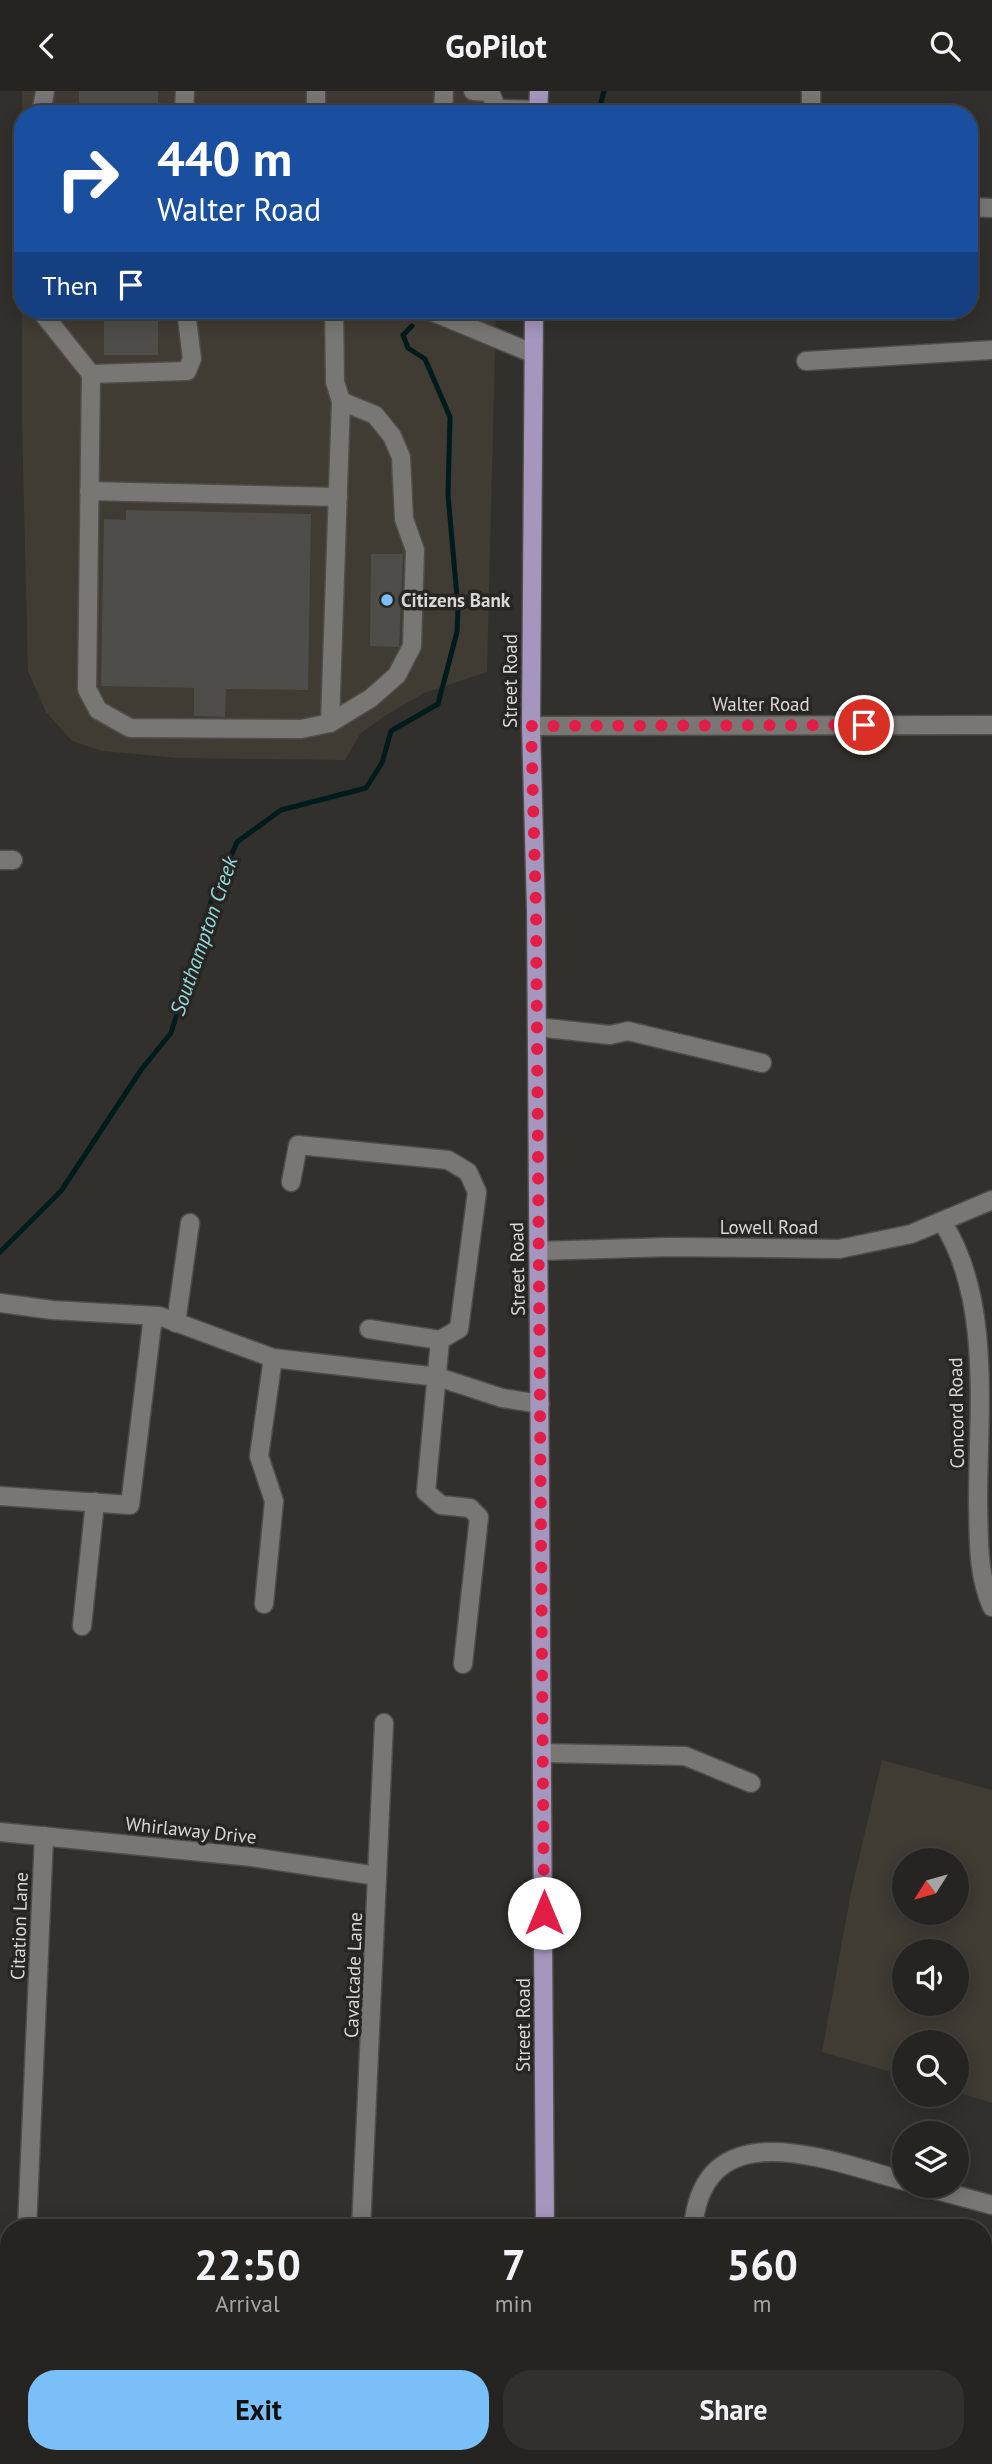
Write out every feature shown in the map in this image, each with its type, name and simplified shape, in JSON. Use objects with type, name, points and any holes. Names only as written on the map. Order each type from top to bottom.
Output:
[{"type":"main road","name":"Street Road","points":[[534,319],[531,726],[537,1027],[545,2219]]},
{"type":"street","points":[[473,91],[490,92],[496,105]]},
{"type":"street","points":[[47,319],[90,374],[87,688],[98,710],[130,728],[302,729],[330,723],[371,698],[397,675],[412,646],[415,550],[404,519],[401,457],[391,436],[375,415],[341,401]]},
{"type":"street","points":[[90,374],[187,371],[192,359],[187,319]]},
{"type":"street","points":[[330,723],[341,401],[335,382],[334,319]]},
{"type":"street","points":[[450,319],[533,353]]},
{"type":"street","points":[[806,361],[992,350]]},
{"type":"street","points":[[89,491],[338,497]]},
{"type":"street","name":"Walter Road","points":[[531,726],[992,725]]},
{"type":"street","points":[[537,1027],[610,1035],[628,1031],[762,1063]]},
{"type":"street","points":[[291,1182],[298,1145],[448,1160],[468,1172],[477,1192],[459,1329],[440,1340],[369,1329]]},
{"type":"street","name":"Lowell Road","points":[[538,1251],[669,1247],[839,1249],[886,1241],[943,1223],[992,1200]]},
{"type":"street","points":[[176,1323],[190,1223]]},
{"type":"street","name":"Concord Road","points":[[943,1223],[961,1258],[975,1307],[985,1383],[979,1565],[992,1607]]},
{"type":"street","points":[[0,1303],[52,1310],[153,1316],[273,1359],[438,1377],[502,1398],[540,1404]]},
{"type":"street","points":[[0,1496],[130,1505],[153,1316]]},
{"type":"street","points":[[440,1340],[426,1492],[441,1505],[470,1508],[478,1517],[480,1528],[463,1664]]},
{"type":"street","points":[[264,1604],[274,1501],[259,1457],[273,1359]]},
{"type":"street","points":[[82,1626],[95,1502]]},
{"type":"street","name":"Cavalcade Lane","points":[[361,2219],[384,1723]]},
{"type":"street","points":[[542,1753],[685,1756],[751,1783]]},
{"type":"street","name":"Whirlaway Drive","points":[[0,1832],[252,1857],[377,1876]]},
{"type":"street","name":"Citation Lane","points":[[27,2219],[44,1836]]},
{"type":"street","points":[[694,2219],[695,2209],[710,2179],[726,2163],[751,2152],[797,2153],[892,2178]]},
{"type":"street","points":[[966,2198],[992,2205]]},
{"type":"shaded area","points":[[22,91],[502,91],[501,105],[22,105]]},
{"type":"shaded area","points":[[22,319],[496,319],[487,672],[424,693],[383,717],[360,734],[345,760],[179,758],[102,751],[72,741],[46,712],[28,671]]},
{"type":"shaded area","points":[[882,1760],[992,1790],[992,2103],[969,2096],[969,2030],[892,2030],[892,2072],[822,2052],[851,1892]]},
{"type":"building","points":[[79,91],[158,91],[158,105],[79,105]]},
{"type":"building","points":[[104,319],[158,319],[158,355],[104,355]]},
{"type":"building","points":[[126,510],[311,514],[308,690],[226,689],[225,717],[194,716],[194,688],[101,686],[104,519],[126,520]]},
{"type":"building","name":"Citizens Bank","points":[[371,554],[403,554],[399,647],[370,646]]},
{"type":"waterway","name":"Southampton Creek","points":[[600,105],[604,91]]},
{"type":"waterway","name":"Southampton Creek","points":[[0,1252],[61,1191],[141,1070],[171,1033],[211,902],[237,842],[281,810],[366,788],[382,763],[391,731],[438,704],[457,632],[458,608],[448,495],[450,417],[425,359],[408,348],[403,335],[412,326]]},
{"type":"place","name":"Citizens Bank","points":[[387,600]]},
{"type":"route","points":[[544,1913],[536,910],[531,726],[864,725]]}]
